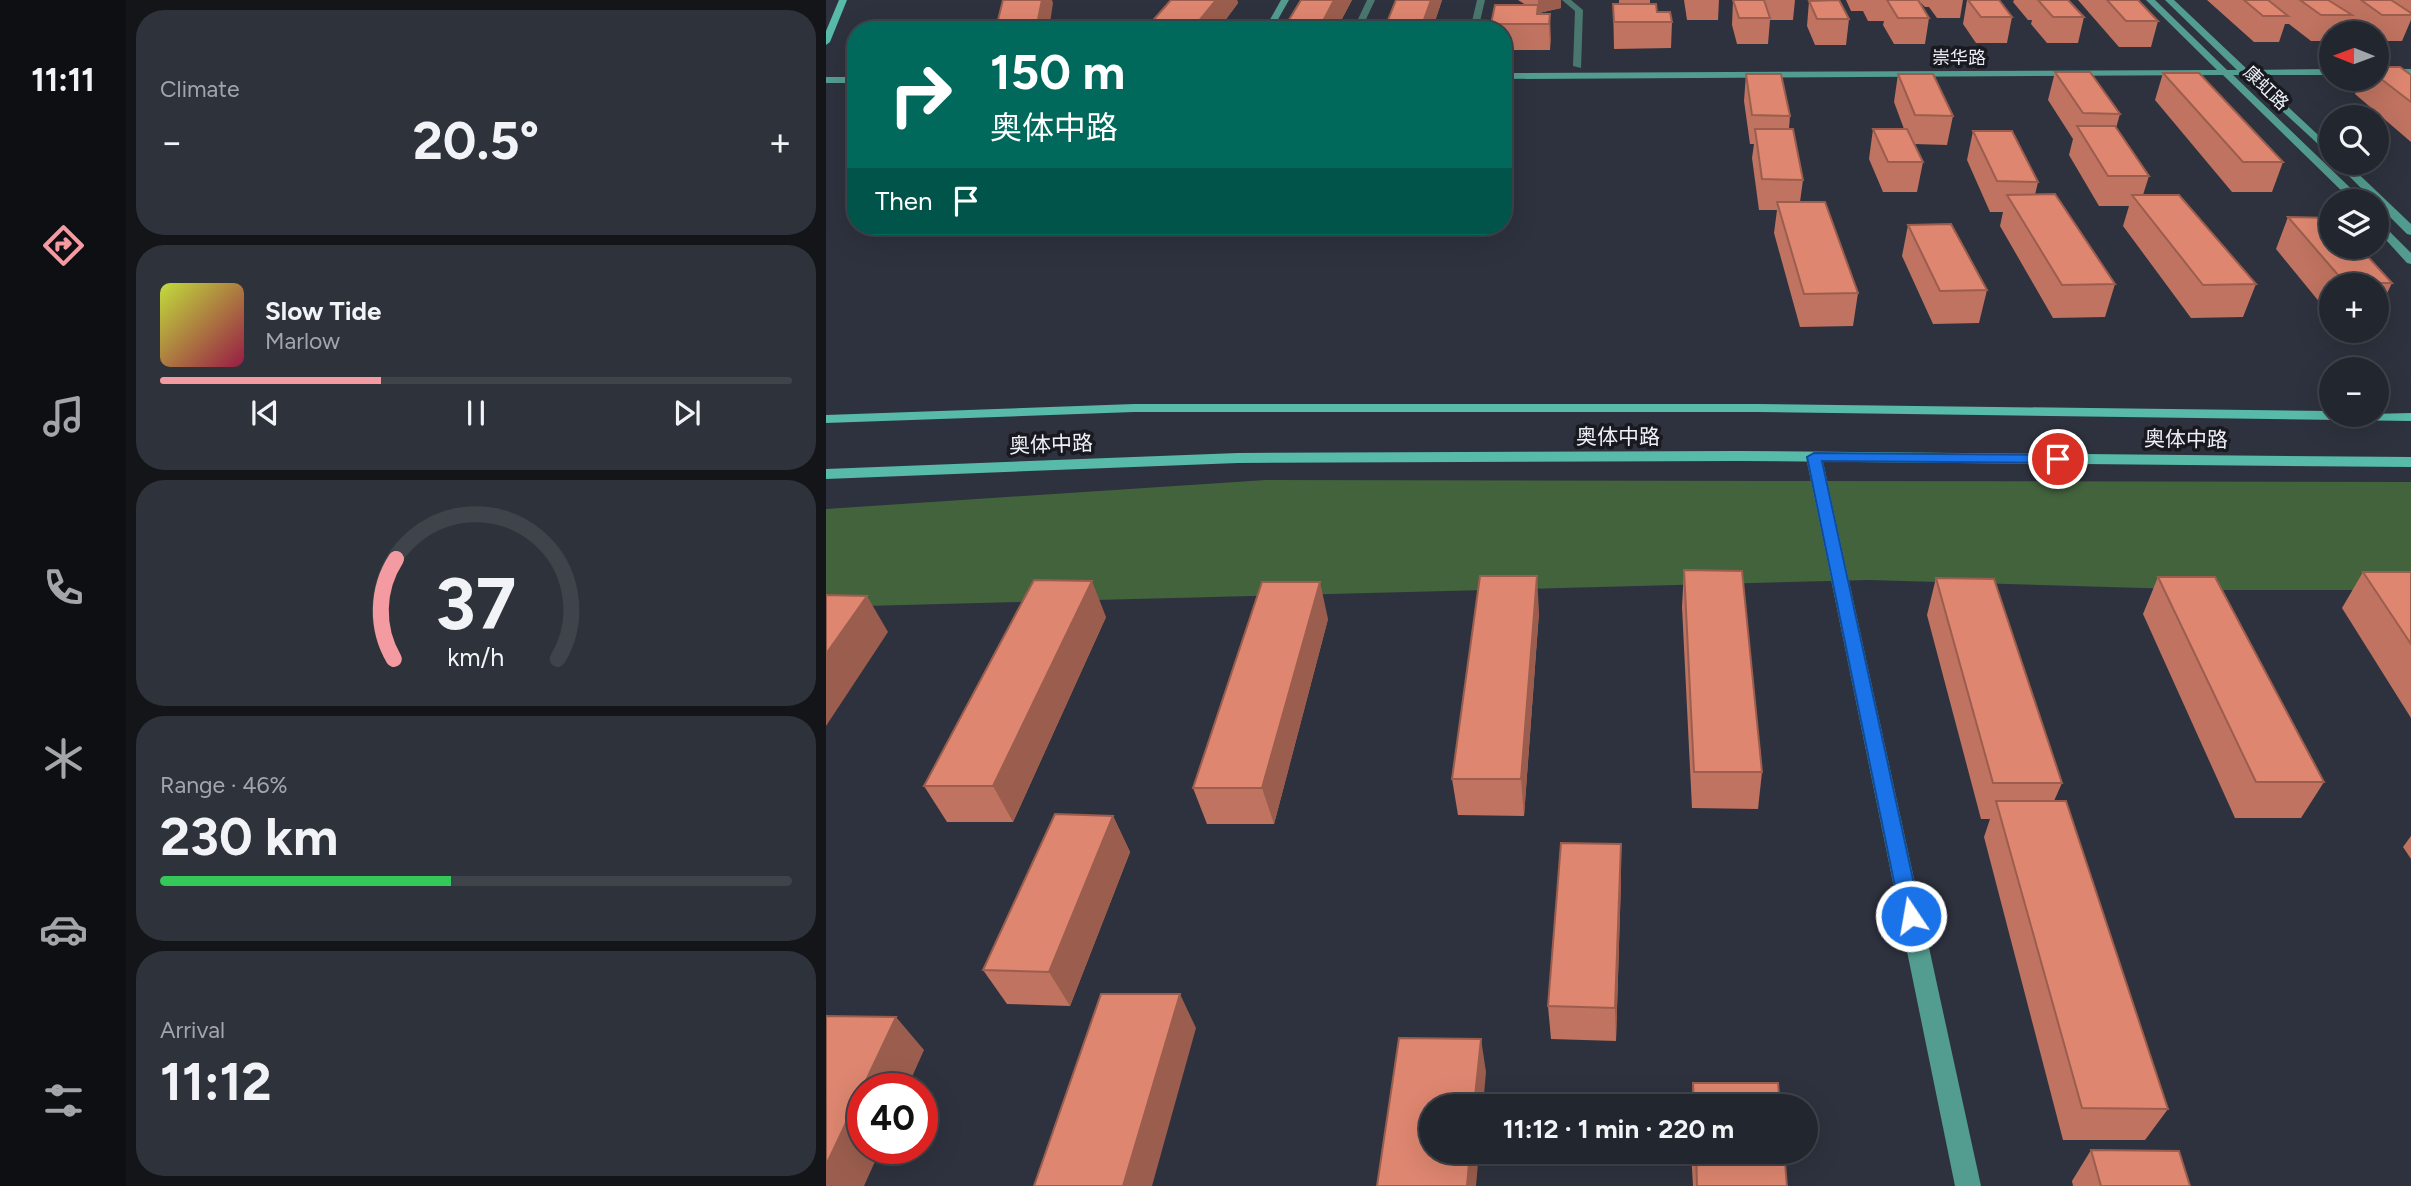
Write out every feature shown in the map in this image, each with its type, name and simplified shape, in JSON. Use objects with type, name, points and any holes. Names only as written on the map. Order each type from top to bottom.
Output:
[{"type":"main road","points":[[826,42],[843,0]]},
{"type":"main road","points":[[1273,21],[1285,0]]},
{"type":"main road","name":"康虹路","points":[[2150,0],[2346,189]]},
{"type":"main road","name":"康虹路","points":[[2169,0],[2319,142]]},
{"type":"main road","name":"崇华路","points":[[1512,67],[2319,63]]},
{"type":"main road","points":[[2389,63],[2411,63]]},
{"type":"main road","points":[[826,71],[847,71]]},
{"type":"main road","name":"崇华路","points":[[1512,76],[2319,72]]},
{"type":"main road","points":[[2389,72],[2411,72]]},
{"type":"main road","points":[[826,80],[847,80]]},
{"type":"main road","points":[[2353,175],[2411,231]]},
{"type":"main road","points":[[2389,235],[2411,260]]},
{"type":"main road","name":"奥体中路","points":[[826,419],[1134,408],[1758,408],[2411,417]]},
{"type":"main road","points":[[1814,457],[1968,1186]]},
{"type":"main road","name":"奥体中路","points":[[826,474],[1238,458],[1814,457],[2411,462]]},
{"type":"street","points":[[1361,21],[1371,0]]},
{"type":"street","points":[[1566,0],[1579,9],[1578,66]]},
{"type":"lane","points":[[1476,21],[1481,0]]},
{"type":"green space","points":[[1266,480],[2411,482],[2411,590],[2211,590],[1869,580],[826,607],[826,509]]},
{"type":"building","points":[[1003,0],[1042,0],[1038,21],[998,21]]},
{"type":"building","points":[[1171,0],[1216,0],[1199,21],[1152,21]]},
{"type":"building","points":[[1301,0],[1334,0],[1323,21],[1288,21]]},
{"type":"building","points":[[1396,0],[1431,0],[1423,21],[1388,21]]},
{"type":"building","points":[[1733,0],[1764,0],[1770,18],[1739,18]]},
{"type":"building","points":[[1839,0],[1849,19],[1817,19],[1809,1]]},
{"type":"building","points":[[1887,0],[1918,0],[1929,18],[1898,18]]},
{"type":"building","points":[[1968,0],[1999,0],[2012,17],[1981,17]]},
{"type":"building","points":[[2038,0],[2068,0],[2084,17],[2053,17]]},
{"type":"building","points":[[2107,0],[2138,0],[2158,21],[2126,21]]},
{"type":"building","points":[[2244,0],[2268,0],[2288,16],[2263,16]]},
{"type":"building","points":[[2300,0],[2328,0],[2352,15],[2321,15]]},
{"type":"building","points":[[2361,0],[2391,0],[2411,15],[2382,15]]},
{"type":"building","points":[[1613,4],[1656,4],[1657,12],[1670,12],[1672,22],[1614,22]]},
{"type":"building","points":[[1495,5],[1538,5],[1537,14],[1550,14],[1549,24],[1492,21]]},
{"type":"building","points":[[2389,67],[2400,67],[2411,75],[2411,102],[2389,85]]},
{"type":"building","points":[[2055,72],[2090,72],[2120,114],[2083,113]]},
{"type":"building","points":[[2163,73],[2199,73],[2283,162],[2243,162]]},
{"type":"building","points":[[1746,74],[1781,74],[1790,116],[1752,115]]},
{"type":"building","points":[[1898,74],[1933,74],[1953,116],[1915,115]]},
{"type":"building","points":[[2077,126],[2115,126],[2149,176],[2108,176]]},
{"type":"building","points":[[1755,129],[1793,129],[1803,180],[1762,179]]},
{"type":"building","points":[[1873,129],[1907,129],[1923,162],[1888,162]]},
{"type":"building","points":[[1973,131],[2012,131],[2038,182],[1997,181]]},
{"type":"building","points":[[2055,194],[2115,284],[2062,285],[2007,195]]},
{"type":"building","points":[[2132,195],[2179,195],[2256,284],[2203,285]]},
{"type":"building","points":[[1777,202],[1825,202],[1858,293],[1804,294]]},
{"type":"building","points":[[2288,217],[2319,218],[2319,253]]},
{"type":"building","points":[[1951,224],[1987,290],[1940,291],[1908,225]]},
{"type":"building","points":[[2324,259],[2370,259],[2383,273],[2336,273]]},
{"type":"building","points":[[1684,570],[1742,571],[1762,772],[1694,772]]},
{"type":"building","points":[[2363,572],[2411,572],[2411,644]]},
{"type":"building","points":[[1480,576],[1537,576],[1521,779],[1452,779]]},
{"type":"building","points":[[2158,577],[2215,577],[2324,782],[2256,782]]},
{"type":"building","points":[[1936,578],[1994,579],[2062,783],[1993,783]]},
{"type":"building","points":[[1034,580],[1092,581],[993,786],[924,786]]},
{"type":"building","points":[[1262,582],[1320,582],[1262,788],[1193,788]]},
{"type":"building","points":[[826,595],[867,596],[826,654]]},
{"type":"building","points":[[1996,801],[2066,801],[2168,1109],[2082,1108]]},
{"type":"building","points":[[1055,814],[1113,816],[1049,972],[983,970]]},
{"type":"building","points":[[1561,843],[1621,844],[1615,1008],[1548,1006]]},
{"type":"building","points":[[1101,994],[1180,994],[1123,1186],[1034,1186]]},
{"type":"building","points":[[826,1016],[896,1017],[870,1073],[847,1073],[847,1121],[826,1165]]},
{"type":"building","points":[[1399,1038],[1481,1039],[1475,1094],[1419,1094],[1419,1164],[1469,1164],[1467,1186],[1377,1186]]},
{"type":"building","points":[[1693,1083],[1778,1083],[1779,1094],[1693,1094]]},
{"type":"building","points":[[2091,1150],[2179,1151],[2190,1186],[2101,1186]]},
{"type":"building","points":[[1696,1164],[1785,1164],[1787,1186],[1697,1186]]},
{"type":"route","points":[[1911,916],[1814,457],[2058,459]]}]
